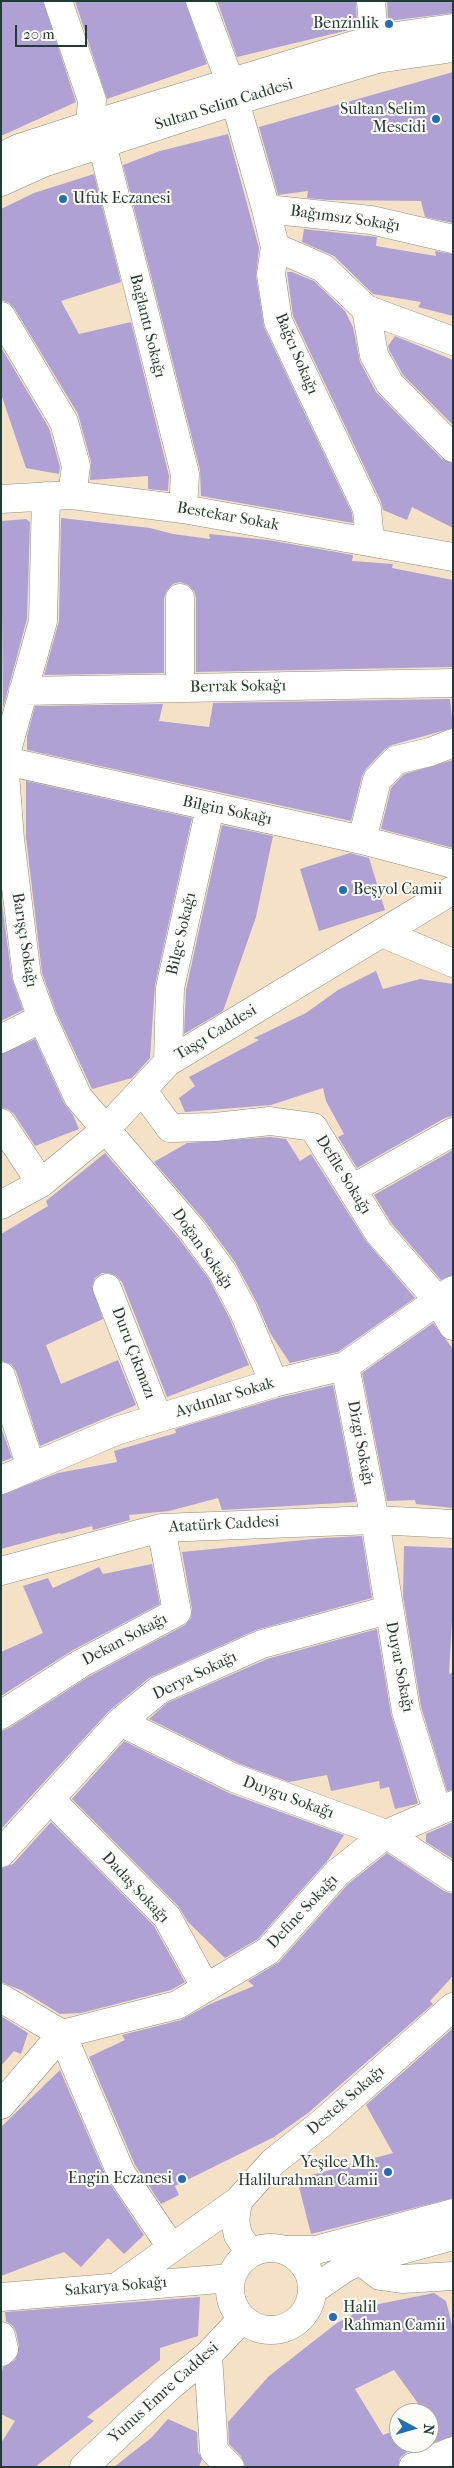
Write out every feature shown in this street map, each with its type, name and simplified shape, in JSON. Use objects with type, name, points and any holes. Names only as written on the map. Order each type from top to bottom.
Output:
[{"type":"street","name":"Bağlantı Sokağı","points":[[58,1],[92,100],[96,134],[184,474],[183,508]]},
{"type":"street","name":"Bağcı Sokağı","points":[[200,1],[233,92],[266,208],[275,246],[271,274],[278,320],[367,509],[370,541]]},
{"type":"street","points":[[371,1],[376,49]]},
{"type":"street","name":"Sultan Selim Caddesi","points":[[1,157],[19,148],[96,134],[376,49],[453,28]]},
{"type":"street","name":"Sultan Selim Caddesi","points":[[376,49],[453,48]]},
{"type":"street","name":"Sultan Selim Caddesi","points":[[1,182],[96,134]]},
{"type":"street","name":"Bağımsız Sokağı","points":[[266,208],[371,220],[453,239]]},
{"type":"street","points":[[275,246],[323,268],[366,309],[453,341]]},
{"type":"street","points":[[366,309],[374,355],[390,384],[453,448]]},
{"type":"street","name":"Barışçı Sokağı","points":[[1,316],[64,422],[76,466],[59,496],[43,621],[2,760],[27,977],[42,1018],[78,1096],[105,1130]]},
{"type":"street","name":"Bestekar Sokak","points":[[1,499],[59,496],[183,508],[453,557]]},
{"type":"street","points":[[180,598],[180,688]]},
{"type":"street","name":"Berrak Sokağı","points":[[23,691],[453,683]]},
{"type":"street","points":[[362,840],[377,780],[396,760],[430,752],[453,743]]},
{"type":"street","name":"Bilgin Sokağı","points":[[2,760],[210,808],[362,840],[453,864]]},
{"type":"street","name":"Bilge Sokağı","points":[[168,1062],[170,988],[210,808]]},
{"type":"street","name":"Taşçı Caddesi","points":[[1,1205],[41,1183],[105,1130],[168,1062],[453,890]]},
{"type":"street","points":[[382,934],[453,963]]},
{"type":"street","points":[[1,1039],[42,1018]]},
{"type":"street","name":"Defile Sokağı","points":[[142,1091],[170,1128],[215,1127],[270,1121],[313,1127],[379,1233],[445,1295],[453,1326]]},
{"type":"street","points":[[1,1123],[41,1183]]},
{"type":"street","name":"Doğan Sokağı","points":[[105,1130],[192,1230],[222,1271],[243,1310],[274,1383]]},
{"type":"street","points":[[352,1189],[453,1132]]},
{"type":"street","name":"Duru Çıkmazı","points":[[107,1288],[158,1418]]},
{"type":"street","name":"Aydınlar Sokak","points":[[1,1480],[116,1431],[274,1383],[345,1366],[445,1295]]},
{"type":"street","name":"Dizgi Sokağı","points":[[345,1366],[375,1520]]},
{"type":"street","points":[[2,1381],[31,1467]]},
{"type":"street","name":"Atatürk Caddesi","points":[[1,1572],[161,1528],[375,1520],[453,1524]]},
{"type":"street","name":"Duyar Sokağı","points":[[375,1520],[388,1610],[406,1711],[445,1808]]},
{"type":"street","name":"Dekan Sokağı","points":[[1,1715],[80,1664],[177,1612],[161,1528]]},
{"type":"street","name":"Derya Sokağı","points":[[1,1852],[15,1840],[120,1722],[159,1690],[262,1644],[388,1610]]},
{"type":"street","name":"Duygu Sokağı","points":[[120,1722],[234,1778],[386,1834],[453,1878]]},
{"type":"street","name":"Dadaş Sokağı","points":[[50,1799],[167,1917],[206,1988]]},
{"type":"street","name":"Define Sokağı","points":[[62,2034],[177,2005],[206,1988],[268,1951],[337,1873],[386,1834],[445,1808]]},
{"type":"street","points":[[1,1998],[62,2034],[121,2173],[172,2248]]},
{"type":"street","name":"Destek Sokağı","points":[[117,2287],[238,2200],[273,2162],[329,2117],[453,2007]]},
{"type":"street","points":[[1,2105],[62,2034]]},
{"type":"street","points":[[238,2200],[235,2221],[238,2235],[250,2253]]},
{"type":"street","points":[[286,2250],[297,2256],[306,2265],[312,2277],[313,2290],[307,2310],[293,2325],[280,2330],[267,2330],[254,2326],[242,2319],[232,2300],[231,2278],[241,2260],[250,2253],[261,2248],[274,2247],[286,2250],[316,2250],[453,2213]]},
{"type":"street","points":[[313,2290],[345,2268],[361,2261],[453,2236]]},
{"type":"street","points":[[361,2261],[380,2276],[402,2279],[453,2276]]},
{"type":"street","name":"Sakarya Sokağı","points":[[1,2296],[231,2278]]},
{"type":"street","name":"Yunus Emre Caddesi","points":[[84,2467],[169,2387],[208,2355],[242,2319]]},
{"type":"street","points":[[1,2336],[4,2349],[1,2352]]},
{"type":"street","points":[[208,2355],[217,2461]]},
{"type":"street","points":[[413,2467],[453,2451]]},
{"type":"building","points":[[1,1],[43,1],[76,102],[1,136]]},
{"type":"building","points":[[75,1],[185,1],[207,64],[107,99]]},
{"type":"building","points":[[217,1],[356,1],[357,28],[237,57]]},
{"type":"building","points":[[387,1],[453,1],[453,13],[388,21]]},
{"type":"building","points":[[453,72],[453,223],[425,217],[421,201],[328,200],[307,198],[308,191],[278,195],[259,127]]},
{"type":"building","points":[[228,134],[259,248],[256,276],[264,327],[352,513],[353,523],[201,496],[200,470],[123,165],[160,151]]},
{"type":"building","points":[[94,174],[121,282],[61,301],[79,334],[131,322],[169,476],[168,491],[148,489],[148,476],[90,480],[91,462],[78,414],[14,308],[9,303],[1,300],[1,209],[34,193]]},
{"type":"building","points":[[304,229],[377,237],[376,246],[436,256],[435,251],[453,254],[453,316],[418,307],[421,302],[373,294],[334,256],[302,242]]},
{"type":"building","points":[[287,272],[292,272],[314,281],[345,311],[353,327],[360,362],[376,392],[442,459],[453,463],[453,528],[412,507],[407,520],[383,510],[381,502],[293,316]]},
{"type":"building","points":[[395,336],[453,360],[453,425],[403,375],[388,346]]},
{"type":"building","points":[[1,347],[49,428],[60,467],[59,474],[26,468],[1,394]]},
{"type":"building","points":[[61,518],[150,528],[173,534],[210,539],[209,534],[268,540],[353,555],[352,561],[393,564],[392,568],[453,580],[453,667],[196,672],[196,598],[194,591],[188,585],[180,582],[173,584],[167,590],[164,598],[164,673],[44,675],[59,621]]},
{"type":"building","points":[[26,519],[30,522],[27,619],[3,708],[1,521]]},
{"type":"building","points":[[450,699],[453,728],[392,745],[385,749],[366,769],[362,776],[351,821],[27,750],[27,736],[35,706],[163,704],[159,721],[209,727],[213,703]]},
{"type":"building","points":[[453,760],[453,848],[381,829],[391,788],[404,774]]},
{"type":"building","points":[[26,781],[192,818],[155,985],[150,1058],[132,1078],[92,1089],[56,1012],[42,973],[26,837]]},
{"type":"building","points":[[222,825],[273,836],[256,917],[223,1011],[184,1034],[186,990]]},
{"type":"building","name":"Beşyol Camii","points":[[350,853],[369,858],[385,910],[319,931],[300,869]]},
{"type":"building","points":[[1,896],[12,979],[23,1010],[1,1021]]},
{"type":"building","points":[[376,971],[383,989],[420,979],[453,984],[453,1116],[445,1118],[357,1168],[338,1137],[344,1134],[326,1101],[323,1088],[271,1105],[185,1112],[179,1098],[195,1086],[189,1077],[259,1040],[254,1038],[306,1013],[338,990]]},
{"type":"building","points":[[35,1039],[64,1103],[73,1115],[79,1129],[35,1146],[14,1114],[8,1109],[1,1108],[1,1054]]},
{"type":"building","points":[[270,1137],[286,1139],[300,1161],[311,1154],[366,1241],[415,1298],[338,1352],[290,1363],[270,1333],[257,1303],[235,1262],[204,1220],[154,1162],[187,1143]]},
{"type":"building","points":[[453,1150],[453,1275],[441,1280],[392,1224],[374,1195]]},
{"type":"building","points":[[105,1153],[180,1240],[209,1279],[229,1317],[249,1365],[167,1397],[122,1282],[116,1276],[102,1273],[95,1278],[92,1286],[103,1319],[46,1345],[61,1384],[118,1360],[136,1405],[40,1446],[16,1371],[11,1364],[1,1361],[1,1234],[48,1206],[46,1201]]},
{"type":"building","points":[[433,1323],[453,1349],[453,1508],[416,1504],[415,1500],[387,1501],[362,1373]]},
{"type":"building","points":[[333,1385],[356,1502],[222,1510],[218,1498],[169,1511],[129,1515],[130,1520],[93,1530],[92,1526],[1,1549],[1,1495],[58,1473],[117,1462],[114,1451],[176,1433],[175,1429],[278,1398]]},
{"type":"building","points":[[1,1427],[12,1458],[1,1462]]},
{"type":"building","points":[[362,1536],[372,1598],[256,1630],[149,1678],[109,1711],[1,1829],[1,1731],[9,1728],[88,1677],[185,1625],[191,1618],[192,1609],[182,1552]]},
{"type":"building","points":[[404,1546],[453,1548],[453,1603],[449,1674],[453,1672],[453,1790],[447,1791],[421,1707],[403,1596]]},
{"type":"building","points":[[152,1564],[160,1604],[73,1650],[1,1696],[1,1652],[43,1633],[23,1586],[48,1578],[53,1588],[99,1567],[103,1574]]},
{"type":"building","points":[[377,1629],[391,1714],[418,1803],[416,1804],[395,1809],[389,1787],[380,1789],[379,1781],[331,1791],[327,1775],[289,1782],[240,1764],[149,1719],[167,1703],[267,1659]]},
{"type":"building","points":[[124,1741],[229,1793],[344,1835],[328,1860],[258,1939],[225,1958],[188,1922],[178,1906],[72,1799]]},
{"type":"building","points":[[51,1822],[154,1926],[185,1982],[171,1990],[81,2013],[60,2014],[23,1991],[1,1982],[1,1868],[13,1864]]},
{"type":"building","points":[[453,1822],[453,1859],[426,1842],[426,1834]]},
{"type":"building","points":[[387,1853],[444,1891],[453,1894],[453,1976],[430,2001],[433,2004],[308,2113],[274,2137],[175,2186],[179,2195],[161,2204],[135,2165],[89,2057],[125,2040],[122,2035],[181,2020],[210,2004],[254,1986],[248,1981],[279,1962],[348,1884]]},
{"type":"building","points":[[1,2016],[28,2033],[21,2054],[14,2051],[1,2066]]},
{"type":"building","name":"Yeşilce Mh. Halilurahman Camii","points":[[453,2028],[453,2198],[311,2234],[297,2179],[393,2153],[366,2105]]},
{"type":"building","points":[[60,2070],[107,2179],[144,2235],[124,2254],[108,2238],[81,2267],[64,2252],[1,2276],[1,2127]]},
{"type":"building","points":[[434,2293],[446,2301],[453,2329],[453,2436],[439,2441],[439,2403],[418,2403],[394,2370],[355,2389],[383,2435],[389,2433],[389,2453],[406,2453],[400,2458],[398,2467],[245,2467],[241,2456],[229,2444],[228,2422],[269,2376],[337,2323],[369,2306]]},
{"type":"building","points":[[200,2297],[198,2336],[160,2348],[160,2360],[87,2417],[94,2421],[35,2467],[1,2467],[1,2443],[15,2421],[1,2414],[1,2376],[3,2367],[15,2360],[19,2346],[16,2332],[13,2326],[6,2321],[5,2312]]},
{"type":"building","points":[[168,2419],[197,2432],[198,2452],[202,2459],[199,2467],[114,2467],[151,2438]]},
{"type":"place","name":"Benzinlik","points":[[389,24]]},
{"type":"place","name":"Sultan Selim Mescidi","points":[[436,119]]},
{"type":"place","name":"Ufuk Eczanesi","points":[[63,199]]},
{"type":"place","name":"Beşyol Camii","points":[[343,890]]},
{"type":"place","name":"Yeşilce Mh. Halilurahman Camii","points":[[388,2172]]},
{"type":"place","name":"Engin Eczanesi","points":[[182,2179]]},
{"type":"place","name":"Halil Rahman Camii","points":[[333,2317]]}]
